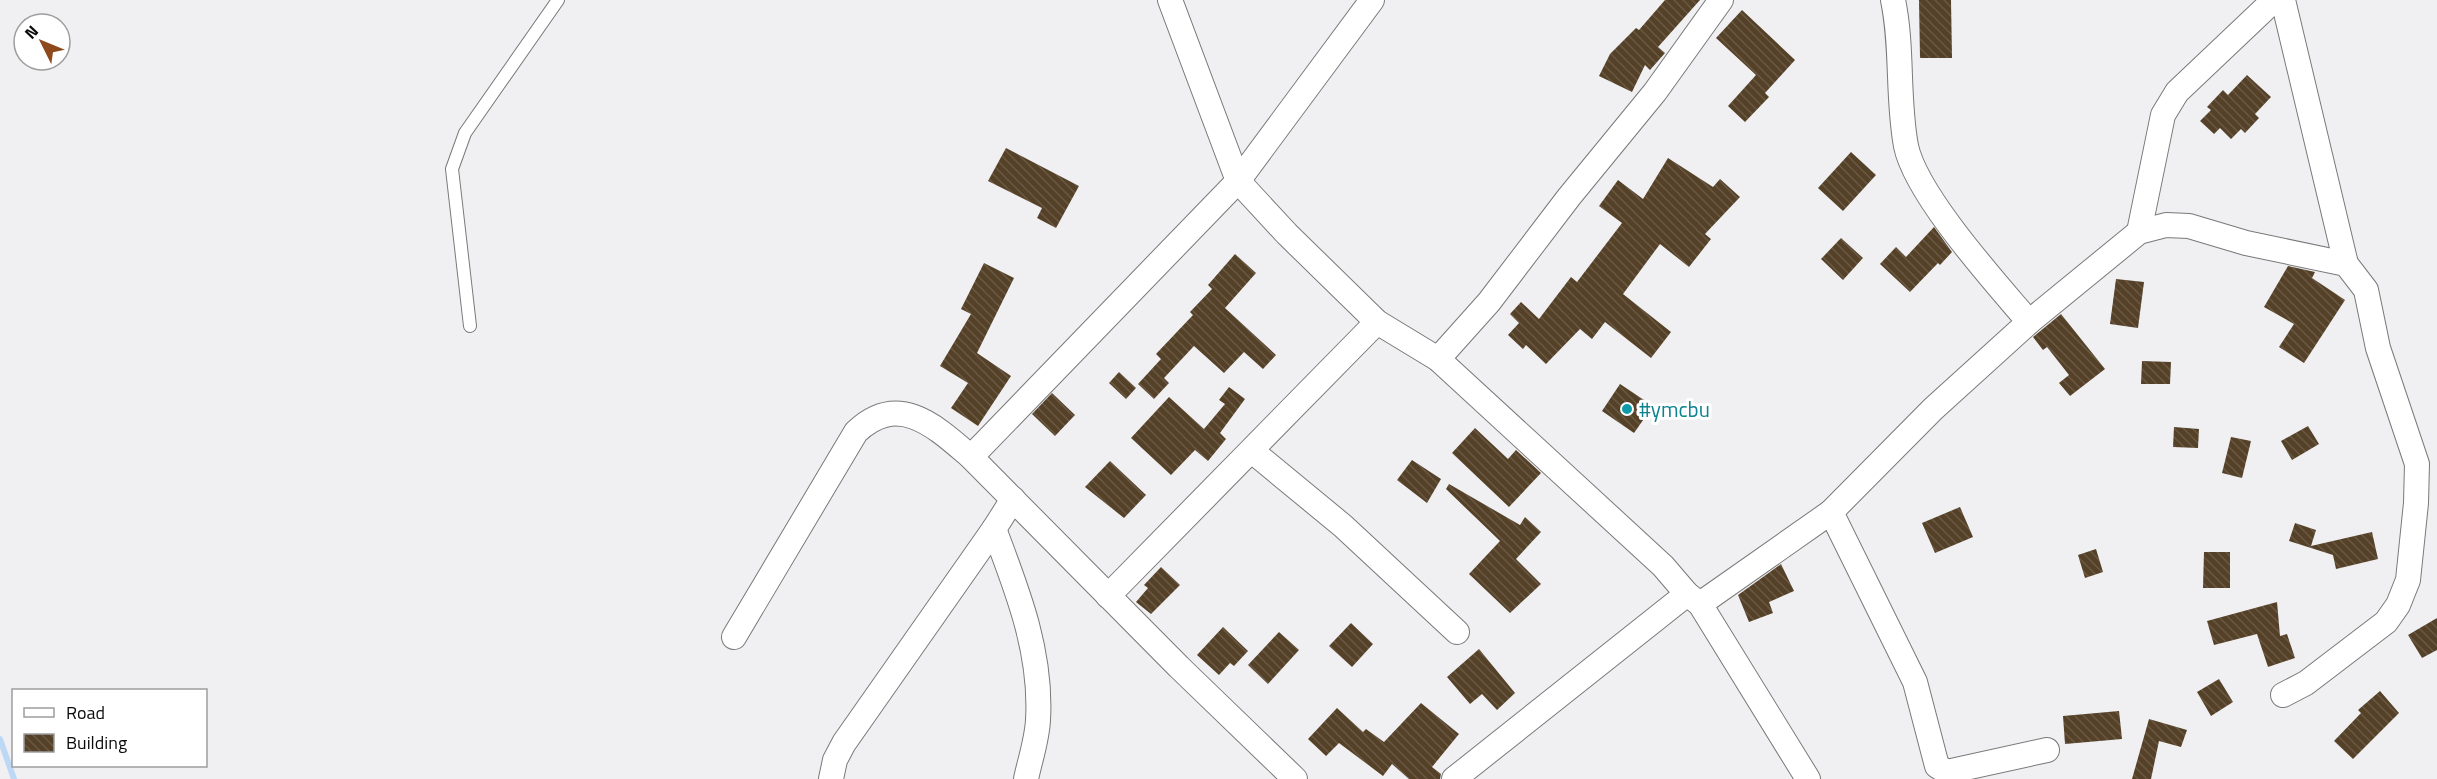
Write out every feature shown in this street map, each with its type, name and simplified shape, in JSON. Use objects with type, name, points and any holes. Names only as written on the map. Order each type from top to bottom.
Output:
[{"type":"street","points":[[1170,0],[1238,181],[1287,234],[1377,322],[1438,359],[1663,566],[1693,599],[1808,779]]},
{"type":"street","points":[[971,457],[1238,181],[1372,0]]},
{"type":"street","points":[[1438,359],[1489,302],[1569,196],[1655,92],[1721,0]]},
{"type":"street","points":[[1893,0],[1906,147],[1916,172],[1946,219],[2029,322]]},
{"type":"street","points":[[2139,232],[2163,115],[2177,92],[2274,0]]},
{"type":"street","points":[[2283,0],[2346,264],[2366,290],[2378,348],[2417,464],[2416,503],[2408,580],[2398,605],[2386,622],[2306,683],[2283,695]]},
{"type":"street","points":[[1454,779],[1693,599],[1831,512],[1933,409],[2029,322],[2139,232],[2166,225],[2189,226],[2246,243],[2346,264]]},
{"type":"street","points":[[1108,596],[1377,322]]},
{"type":"street","points":[[734,638],[816,496],[856,432],[878,415],[903,413],[942,432],[971,457],[1108,596],[1295,779]]},
{"type":"street","points":[[1252,451],[1343,526],[1457,632]]},
{"type":"street","points":[[831,779],[835,760],[844,742],[1013,499]]},
{"type":"street","points":[[1831,512],[1915,682],[1936,766],[1947,772],[2048,750]]},
{"type":"street","points":[[994,529],[1014,583],[1037,660],[1038,722],[1026,779]]},
{"type":"lane","points":[[470,326],[452,169],[465,133],[558,0]]},
{"type":"building","points":[[1665,0],[1700,0],[1658,47],[1665,53],[1650,70],[1645,65],[1632,92],[1599,76],[1610,54],[1636,28],[1639,30]]},
{"type":"building","points":[[1919,0],[1951,0],[1952,58],[1920,58]]},
{"type":"building","points":[[1742,10],[1795,60],[1765,93],[1769,97],[1745,122],[1728,106],[1756,75],[1716,38]]},
{"type":"building","points":[[2247,75],[2271,97],[2255,114],[2259,118],[2245,133],[2241,129],[2231,139],[2220,128],[2214,134],[2200,121],[2211,110],[2207,107],[2223,90],[2228,95]]},
{"type":"building","points":[[1006,148],[1079,186],[1056,228],[1037,218],[1042,208],[988,181]]},
{"type":"building","points":[[1851,152],[1876,175],[1843,211],[1818,188]]},
{"type":"building","points":[[1668,158],[1713,187],[1720,179],[1740,197],[1705,234],[1711,239],[1689,267],[1660,244],[1623,294],[1671,332],[1651,358],[1605,322],[1592,339],[1580,329],[1546,364],[1526,345],[1523,349],[1508,335],[1519,323],[1510,314],[1521,302],[1539,319],[1571,277],[1577,282],[1622,223],[1599,206],[1618,180],[1643,199]]},
{"type":"building","points":[[1934,227],[1952,252],[1910,292],[1880,264],[1896,247],[1906,257]]},
{"type":"building","points":[[1841,238],[1863,258],[1843,280],[1821,259]]},
{"type":"building","points":[[1235,254],[1256,273],[1225,308],[1276,355],[1263,369],[1244,352],[1224,373],[1194,346],[1164,378],[1169,383],[1154,399],[1138,384],[1161,359],[1156,354],[1193,315],[1190,312],[1212,289],[1208,285]]},
{"type":"building","points":[[984,263],[1014,278],[977,353],[1011,376],[978,426],[951,408],[968,383],[940,366],[971,314],[961,309]]},
{"type":"building","points":[[2288,266],[2315,272],[2312,278],[2345,300],[2304,363],[2279,347],[2294,324],[2264,307]]},
{"type":"building","points":[[2116,279],[2144,282],[2138,328],[2110,324]]},
{"type":"building","points":[[2061,314],[2105,369],[2070,396],[2059,383],[2069,375],[2047,347],[2043,350],[2033,337]]},
{"type":"building","points":[[2142,361],[2171,362],[2170,384],[2141,384]]},
{"type":"building","points":[[1119,372],[1136,388],[1126,399],[1109,383]]},
{"type":"building","name":"#ymcbu","points":[[1620,384],[1653,406],[1634,433],[1602,411]]},
{"type":"building","points":[[1229,387],[1245,399],[1220,433],[1226,439],[1208,461],[1195,450],[1171,475],[1131,438],[1169,397],[1204,429],[1225,404],[1219,400]]},
{"type":"building","points":[[1052,393],[1075,415],[1055,436],[1032,414]]},
{"type":"building","points":[[2308,426],[2319,444],[2292,460],[2281,441]]},
{"type":"building","points":[[2174,427],[2199,429],[2198,448],[2173,447]]},
{"type":"building","points":[[1475,428],[1508,459],[1516,450],[1541,473],[1509,507],[1452,453]]},
{"type":"building","points":[[2231,437],[2251,441],[2242,478],[2222,473]]},
{"type":"building","points":[[1412,460],[1441,479],[1427,503],[1397,480]]},
{"type":"building","points":[[1110,461],[1146,495],[1124,518],[1085,487]]},
{"type":"building","points":[[1449,484],[1520,525],[1525,517],[1541,532],[1516,559],[1541,584],[1510,613],[1469,574],[1500,541],[1446,489]]},
{"type":"building","points":[[1960,507],[1973,537],[1935,553],[1922,523]]},
{"type":"building","points":[[2295,523],[2316,530],[2311,546],[2372,532],[2378,559],[2336,569],[2333,555],[2289,541]]},
{"type":"building","points":[[2096,549],[2103,572],[2085,578],[2078,555]]},
{"type":"building","points":[[2204,552],[2230,552],[2230,588],[2203,588]]},
{"type":"building","points":[[1781,564],[1794,591],[1769,602],[1773,613],[1749,622],[1738,595]]},
{"type":"building","points":[[1161,567],[1180,585],[1151,614],[1136,602],[1148,588],[1144,585]]},
{"type":"building","points":[[2277,602],[2280,636],[2287,634],[2295,658],[2268,667],[2257,634],[2214,645],[2207,621]]},
{"type":"building","points":[[2437,618],[2437,650],[2422,658],[2408,635]]},
{"type":"building","points":[[1351,623],[1373,644],[1352,667],[1329,646]]},
{"type":"building","points":[[1223,627],[1248,651],[1234,666],[1230,663],[1219,675],[1197,655]]},
{"type":"building","points":[[1279,632],[1299,650],[1268,684],[1248,665]]},
{"type":"building","points":[[1479,649],[1515,693],[1497,710],[1482,694],[1470,704],[1447,677]]},
{"type":"building","points":[[2219,679],[2233,702],[2211,716],[2197,692]]},
{"type":"building","points":[[2380,691],[2399,713],[2353,759],[2334,741],[2361,713],[2358,710]]},
{"type":"building","points":[[1421,703],[1459,734],[1432,767],[1441,774],[1440,779],[1409,779],[1392,764],[1383,776],[1339,743],[1326,756],[1308,739],[1337,708],[1363,732],[1366,729],[1384,742]]},
{"type":"building","points":[[2119,711],[2122,739],[2065,744],[2063,716]]},
{"type":"building","points":[[2149,719],[2187,730],[2181,747],[2159,741],[2151,779],[2132,779]]},
{"type":"waterway","points":[[0,739],[14,779]]},
{"type":"place","name":"#ymcbu","points":[[1627,409]]}]
